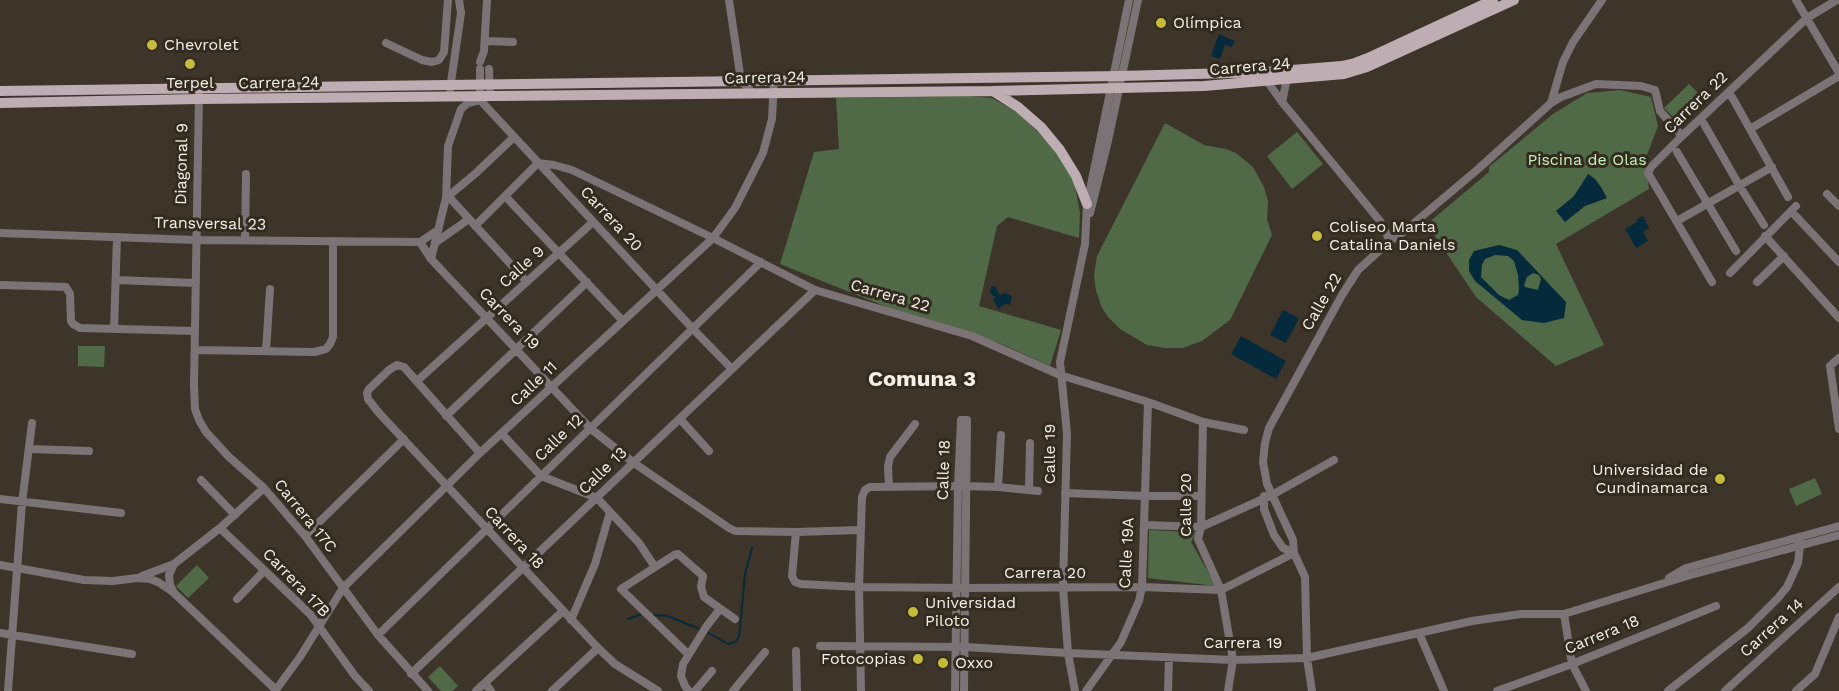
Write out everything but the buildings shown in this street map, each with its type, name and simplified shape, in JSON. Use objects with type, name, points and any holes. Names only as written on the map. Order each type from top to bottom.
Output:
[{"type":"main road","name":"Carrera 24","points":[[0,103],[199,93],[450,85],[484,92],[992,91],[1342,66],[1368,58],[1493,0]]},
{"type":"main road","name":"Carrera 24","points":[[0,91],[449,96],[484,92],[774,80],[1116,82],[1204,86],[1344,74],[1367,67],[1514,0]]},
{"type":"main road","points":[[992,91],[1018,107],[1041,127],[1076,176],[1087,204]]},
{"type":"street","points":[[386,43],[422,60],[432,62],[439,60],[444,52],[448,0]]},
{"type":"street","points":[[449,96],[461,13],[459,0]]},
{"type":"street","points":[[431,259],[447,197],[448,146],[458,115],[468,103],[484,92],[487,0]]},
{"type":"street","points":[[729,0],[741,81],[753,93]]},
{"type":"street","name":"Calle 19","points":[[1088,219],[1116,82],[1129,0]]},
{"type":"street","name":"Calle 19","points":[[1116,82],[1138,0]]},
{"type":"street","points":[[1551,103],[1563,62],[1573,42],[1602,0]]},
{"type":"street","points":[[1750,129],[1839,74],[1796,0]]},
{"type":"street","name":"Carrera 22","points":[[1713,282],[1648,173],[1682,136],[1808,18],[1837,0]]},
{"type":"street","points":[[485,41],[513,42]]},
{"type":"street","points":[[1282,102],[1287,79]]},
{"type":"street","name":"Calle 11","points":[[275,691],[290,672],[343,588],[480,453],[713,238],[735,208],[763,153],[772,119],[774,80]]},
{"type":"street","points":[[1267,81],[1380,221],[1390,242]]},
{"type":"street","points":[[1551,103],[1596,84],[1655,90],[1660,111],[1682,136]]},
{"type":"street","name":"Carrera 20","points":[[484,92],[514,137],[732,369]]},
{"type":"street","name":"Diagonal 9","points":[[195,350],[199,93]]},
{"type":"street","points":[[1732,97],[1788,197]]},
{"type":"street","name":"Calle 22","points":[[1294,553],[1283,548],[1274,535],[1264,509],[1268,497],[1263,462],[1265,443],[1269,429],[1342,295],[1358,270],[1477,170],[1551,103]]},
{"type":"street","points":[[1704,124],[1764,225]]},
{"type":"street","points":[[447,197],[514,137]]},
{"type":"street","name":"Calle 19","points":[[1075,691],[1068,653],[1063,587],[1067,434],[1060,362],[1085,244],[1087,204],[1104,140]]},
{"type":"street","points":[[1677,152],[1736,251]]},
{"type":"street","points":[[435,243],[472,222],[506,196],[538,163]]},
{"type":"street","name":"Carrera 22","points":[[538,163],[572,170],[815,290],[972,336],[1060,375],[1148,402],[1203,422],[1244,430]]},
{"type":"street","points":[[1677,221],[1772,167]]},
{"type":"street","points":[[244,240],[246,174]]},
{"type":"street","points":[[1827,194],[1839,206]]},
{"type":"street","points":[[506,196],[623,321]]},
{"type":"street","points":[[447,197],[527,282]]},
{"type":"street","points":[[1730,273],[1793,208],[1839,261]]},
{"type":"street","name":"Calle 9","points":[[417,381],[593,222]]},
{"type":"street","points":[[431,259],[420,242],[438,230]]},
{"type":"street","name":"Transversal 23","points":[[0,233],[196,240],[420,242]]},
{"type":"street","points":[[1765,236],[1839,318]]},
{"type":"street","points":[[114,329],[117,237]]},
{"type":"street","points":[[195,350],[314,352],[326,349],[333,337],[333,241]]},
{"type":"street","points":[[1757,282],[1784,256]]},
{"type":"street","name":"Carrera 19","points":[[431,259],[590,428],[634,463],[735,531],[796,532]]},
{"type":"street","name":"Calle 12","points":[[378,635],[761,262]]},
{"type":"street","points":[[116,280],[196,283]]},
{"type":"street","points":[[446,416],[587,282]]},
{"type":"street","points":[[0,285],[66,287],[70,292],[70,317],[73,324],[80,328],[195,331]]},
{"type":"street","points":[[266,351],[270,289]]},
{"type":"street","name":"Calle 13","points":[[411,674],[815,290]]},
{"type":"street","name":"Carrera 17C","points":[[195,350],[195,409],[206,432],[229,457],[264,488],[305,536],[378,635],[428,691]]},
{"type":"street","points":[[1830,366],[1839,358]]},
{"type":"street","name":"Carrera 18","points":[[417,381],[404,367],[397,366],[389,370],[369,389],[367,396],[446,486],[598,648],[615,664],[658,691]]},
{"type":"street","points":[[1830,366],[1839,375]]},
{"type":"street","points":[[1830,366],[1839,428]]},
{"type":"street","points":[[417,381],[480,453]]},
{"type":"street","name":"Calle 19A","points":[[1086,691],[1113,655],[1139,601],[1142,587],[1145,525],[1148,402]]},
{"type":"street","points":[[680,419],[709,451]]},
{"type":"street","name":"Calle 18","points":[[962,486],[967,420],[961,420],[960,646],[964,691]]},
{"type":"street","name":"Calle 20","points":[[1203,422],[1201,527],[1198,539],[1221,590],[1233,660],[1228,691]]},
{"type":"street","points":[[8,691],[22,503],[32,423]]},
{"type":"street","points":[[889,487],[890,457],[915,424]]},
{"type":"street","points":[[501,434],[541,476],[597,498],[639,543],[655,567]]},
{"type":"street","points":[[998,487],[1001,435]]},
{"type":"street","points":[[305,536],[404,439]]},
{"type":"street","points":[[861,691],[861,530],[862,497],[867,488],[962,486],[1034,490],[1030,443]]},
{"type":"street","points":[[30,449],[88,451]]},
{"type":"street","points":[[1145,525],[1201,527],[1268,497],[1334,460]]},
{"type":"street","points":[[201,480],[235,515]]},
{"type":"street","points":[[137,578],[174,564],[220,528],[264,488]]},
{"type":"street","points":[[1065,493],[1200,496]]},
{"type":"street","name":"Calle 22","points":[[1268,497],[1293,540],[1294,553],[1305,577],[1306,658],[1312,691]]},
{"type":"street","points":[[0,499],[121,513]]},
{"type":"street","points":[[571,620],[595,564],[610,512]]},
{"type":"street","name":"Carrera 19","points":[[1799,542],[1839,526]]},
{"type":"street","name":"Carrera 17B","points":[[220,528],[310,614],[355,676],[369,691]]},
{"type":"street","points":[[796,532],[861,530]]},
{"type":"street","name":"Carrera 20","points":[[796,532],[792,576],[795,582],[860,587],[1142,587],[1221,590],[1294,553]]},
{"type":"street","name":"Carrera 19","points":[[820,646],[960,646],[1233,660],[1306,658],[1472,621],[1521,614],[1564,614],[1658,585],[1686,568],[1839,535]]},
{"type":"street","points":[[1668,691],[1748,628],[1778,598],[1793,576],[1798,563],[1799,542]]},
{"type":"street","points":[[688,654],[621,589],[674,555],[680,555],[703,576],[701,587],[704,597],[735,619]]},
{"type":"street","points":[[173,592],[169,575],[174,564]]},
{"type":"street","points":[[0,565],[84,580],[113,581],[137,578],[158,582],[173,592],[275,691]]},
{"type":"street","points":[[237,599],[264,571]]},
{"type":"street","name":"Carrera 14","points":[[1725,691],[1839,587]]},
{"type":"street","name":"Carrera 18","points":[[1497,691],[1572,664],[1716,606]]},
{"type":"street","points":[[687,689],[681,676],[688,654],[720,609]]},
{"type":"street","points":[[476,691],[563,611]]},
{"type":"street","points":[[1564,614],[1572,664],[1586,691]]},
{"type":"street","points":[[1796,691],[1815,674],[1838,620]]},
{"type":"street","points":[[0,633],[132,654]]},
{"type":"street","points":[[1419,633],[1444,691]]},
{"type":"street","name":"Calle 18","points":[[955,691],[960,646]]},
{"type":"street","points":[[552,691],[598,648]]},
{"type":"street","points":[[796,651],[797,691]]},
{"type":"street","points":[[733,691],[765,652]]},
{"type":"street","points":[[1168,691],[1169,658]]},
{"type":"street","points":[[695,691],[712,670]]},
{"type":"street","points":[[485,682],[491,691]]},
{"type":"green space","points":[[1689,84],[1705,100],[1680,124],[1664,108]]},
{"type":"green space","name":"Piscina de Olas","points":[[1620,90],[1651,97],[1658,126],[1645,160],[1649,189],[1556,244],[1604,345],[1556,366],[1476,297],[1427,224],[1489,172],[1489,167],[1553,114],[1587,93]]},
{"type":"green space","points":[[968,96],[992,98],[1022,115],[1057,152],[1074,181],[1080,213],[1079,238],[1008,217],[997,226],[979,306],[1061,330],[1050,366],[1004,345],[966,331],[904,314],[780,264],[814,152],[839,149],[836,98]]},
{"type":"green space","points":[[1165,123],[1204,145],[1236,153],[1253,167],[1264,187],[1268,201],[1267,219],[1272,235],[1230,320],[1202,341],[1183,348],[1147,345],[1120,329],[1102,308],[1096,291],[1094,275],[1097,256]]},
{"type":"green space","points":[[1297,132],[1323,164],[1292,189],[1267,156]]},
{"type":"green space","points":[[78,346],[105,346],[104,367],[78,366]]},
{"type":"green space","points":[[1815,478],[1822,494],[1796,506],[1789,489]]},
{"type":"green space","points":[[1149,530],[1196,532],[1191,542],[1216,586],[1148,578]]},
{"type":"green space","points":[[197,565],[209,578],[188,598],[176,586]]},
{"type":"green space","points":[[440,666],[458,686],[452,691],[441,691],[428,677]]},
{"type":"water","points":[[1219,34],[1235,41],[1232,47],[1225,45],[1220,59],[1211,56]]},
{"type":"water","points":[[1588,174],[1595,179],[1607,198],[1585,206],[1565,222],[1556,211],[1574,196]]},
{"type":"water","points":[[1643,216],[1649,228],[1643,232],[1648,241],[1636,248],[1625,229]]},
{"type":"water","points":[[1499,245],[1517,250],[1566,302],[1564,318],[1544,323],[1522,320],[1475,281],[1469,271],[1469,260],[1474,251]],"holes":[[[1495,255],[1508,256],[1514,261],[1519,289],[1518,295],[1509,300],[1499,295],[1481,277],[1485,259]],[[1533,273],[1539,275],[1541,279],[1538,290],[1524,285],[1527,277]]]},
{"type":"water","points":[[992,286],[996,287],[999,295],[1005,293],[1012,296],[1010,305],[1005,304],[998,309],[993,299],[996,297],[990,292]]},
{"type":"water","points":[[1283,310],[1299,318],[1286,343],[1270,335]]},
{"type":"water","points":[[1241,336],[1286,361],[1276,379],[1231,354]]},
{"type":"waterway","points":[[707,632],[728,644],[735,642],[739,637],[745,574],[752,548]]},
{"type":"waterway","points":[[628,619],[642,614]]},
{"type":"waterway","points":[[653,615],[668,616],[702,630]]},
{"type":"place","name":"Olímpica","points":[[1161,23]]},
{"type":"place","name":"Chevrolet","points":[[152,45]]},
{"type":"place","name":"Terpel","points":[[190,64]]},
{"type":"place","name":"Coliseo Marta Catalina Daniels","points":[[1317,236]]},
{"type":"place","name":"Universidad de Cundinamarca","points":[[1720,479]]},
{"type":"place","name":"Universidad Piloto","points":[[913,612]]},
{"type":"place","name":"Fotocopias","points":[[918,659]]},
{"type":"place","name":"Oxxo","points":[[943,663]]},
{"type":"district","name":"Comuna 3","points":[[922,380]]}]
